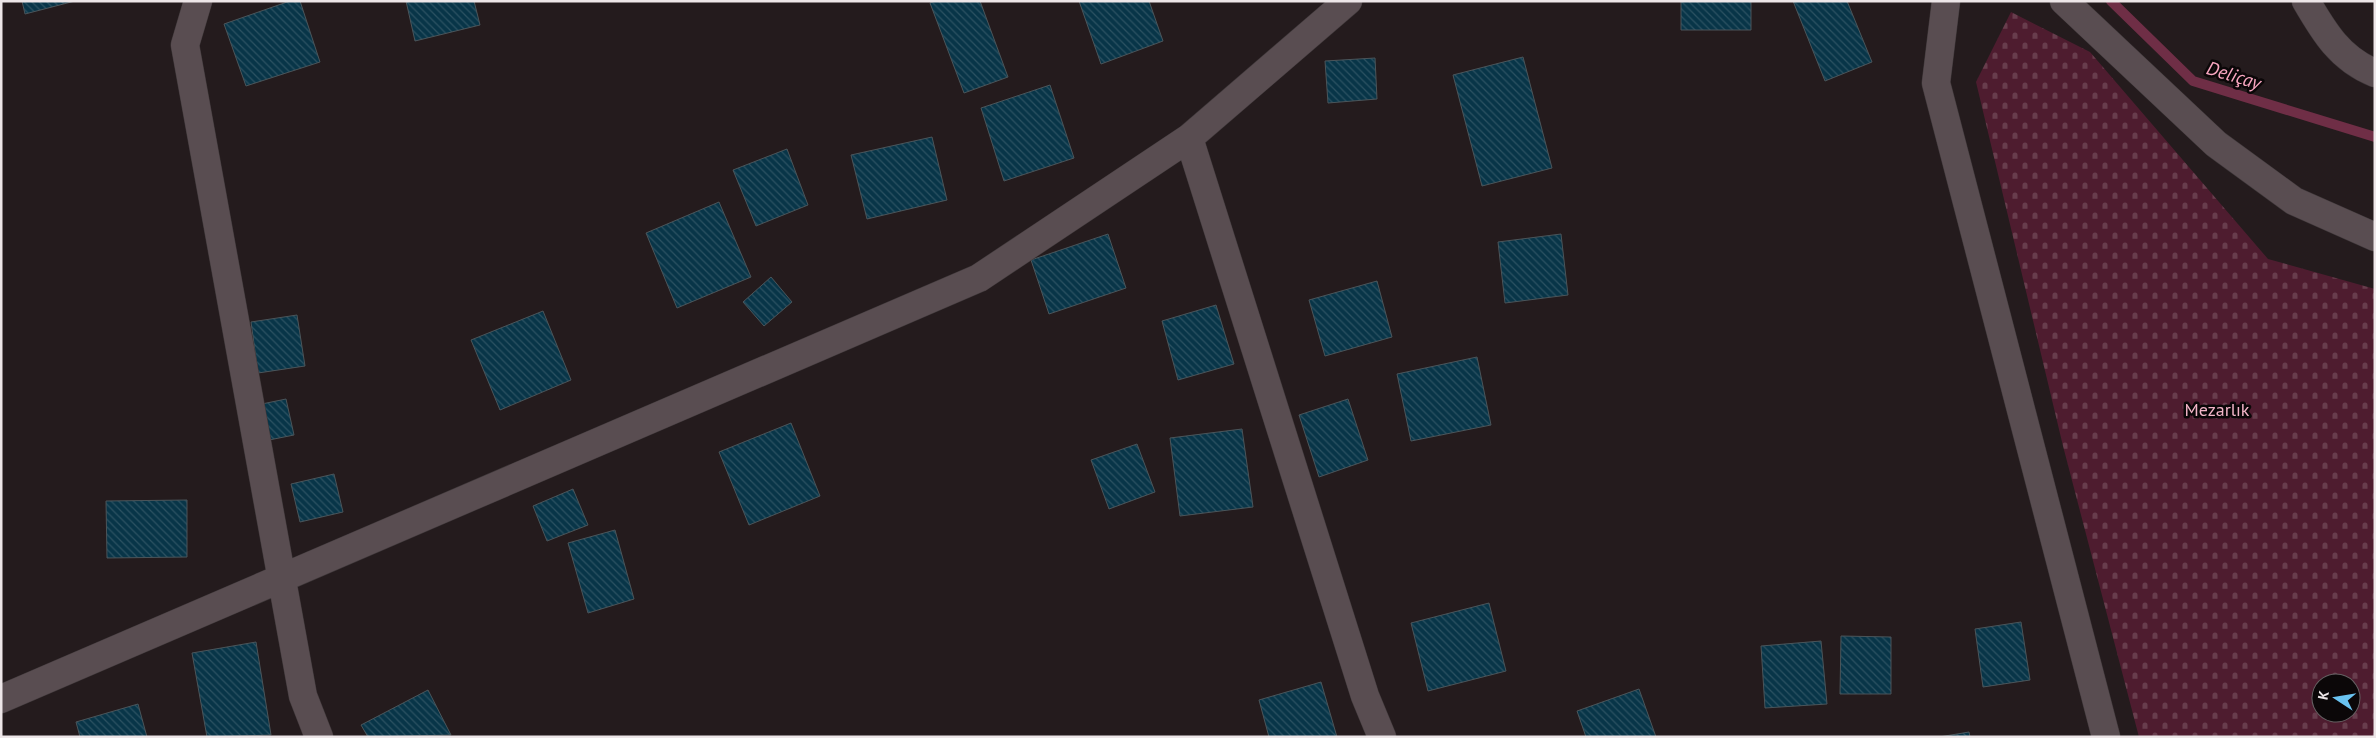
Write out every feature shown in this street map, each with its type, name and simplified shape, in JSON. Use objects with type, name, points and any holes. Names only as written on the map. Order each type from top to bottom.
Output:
[{"type":"street","points":[[198,1],[185,45],[303,696],[320,737]]},
{"type":"street","points":[[1,699],[979,278],[1189,138],[1348,1]]},
{"type":"street","points":[[1946,1],[1936,83],[2106,737]]},
{"type":"street","points":[[2064,1],[2216,144],[2294,201],[2375,236]]},
{"type":"street","points":[[2306,1],[2328,38],[2361,67],[2375,73]]},
{"type":"street","points":[[1189,138],[1365,696],[1382,737]]},
{"type":"green space","name":"Mezarlık","points":[[2011,12],[2090,52],[2268,259],[2375,289],[2375,737],[2139,737],[2063,446],[1976,82]]},
{"type":"building","points":[[22,1],[75,1],[25,14]]},
{"type":"building","points":[[290,1],[300,1],[320,62],[246,86],[224,24]]},
{"type":"building","points":[[406,1],[474,1],[480,25],[415,41]]},
{"type":"building","points":[[934,1],[980,1],[1008,77],[964,93],[930,3]]},
{"type":"building","points":[[1079,1],[1149,1],[1163,41],[1101,64]]},
{"type":"building","points":[[1681,1],[1751,1],[1751,30],[1681,30]]},
{"type":"building","points":[[1793,1],[1847,1],[1872,62],[1825,81]]},
{"type":"building","points":[[1523,57],[1552,168],[1482,186],[1453,75]]},
{"type":"building","points":[[1375,58],[1377,99],[1328,103],[1325,61]]},
{"type":"building","points":[[1050,85],[1074,158],[1004,181],[981,108]]},
{"type":"building","points":[[932,137],[947,200],[867,219],[851,155]]},
{"type":"building","points":[[787,149],[808,205],[756,226],[733,170]]},
{"type":"building","points":[[719,202],[751,277],[677,308],[646,233]]},
{"type":"building","points":[[1108,234],[1126,288],[1049,314],[1031,260]]},
{"type":"building","points":[[1561,234],[1568,295],[1505,303],[1498,242]]},
{"type":"building","points":[[771,277],[792,302],[764,326],[743,302]]},
{"type":"building","points":[[1377,281],[1392,337],[1325,356],[1309,300]]},
{"type":"building","points":[[1216,305],[1234,364],[1178,380],[1162,321]]},
{"type":"building","points":[[543,311],[571,380],[500,410],[471,340]]},
{"type":"building","points":[[297,315],[305,366],[258,373],[251,322]]},
{"type":"building","points":[[1477,357],[1491,425],[1411,441],[1397,374]]},
{"type":"building","points":[[286,399],[294,435],[264,441],[257,405]]},
{"type":"building","points":[[1348,399],[1368,460],[1319,477],[1299,415]]},
{"type":"building","points":[[791,423],[820,496],[749,525],[719,452]]},
{"type":"building","points":[[1242,429],[1253,507],[1180,516],[1170,438]]},
{"type":"building","points":[[1137,444],[1155,492],[1109,509],[1091,460]]},
{"type":"building","points":[[334,474],[343,512],[300,522],[291,484]]},
{"type":"building","points":[[573,489],[588,525],[547,541],[533,506]]},
{"type":"building","points":[[187,500],[187,557],[107,558],[106,501]]},
{"type":"building","points":[[615,530],[634,599],[588,613],[568,543]]},
{"type":"building","points":[[1489,603],[1506,671],[1428,691],[1411,623]]},
{"type":"building","points":[[2021,622],[2030,680],[1983,687],[1975,629]]},
{"type":"building","points":[[1841,636],[1891,637],[1891,694],[1840,694]]},
{"type":"building","points":[[1821,641],[1827,704],[1765,708],[1761,646]]},
{"type":"building","points":[[256,642],[271,735],[207,737],[192,653]]},
{"type":"building","points":[[1321,682],[1337,737],[1269,737],[1259,700]]},
{"type":"building","points":[[1639,689],[1656,737],[1586,737],[1577,711]]},
{"type":"building","points":[[428,690],[451,735],[368,737],[361,725]]},
{"type":"building","points":[[138,704],[147,737],[80,737],[76,722]]},
{"type":"building","points":[[1969,732],[1970,737],[1939,737]]},
{"type":"waterway","name":"Deliçay","points":[[2111,1],[2193,81],[2375,137]]}]
